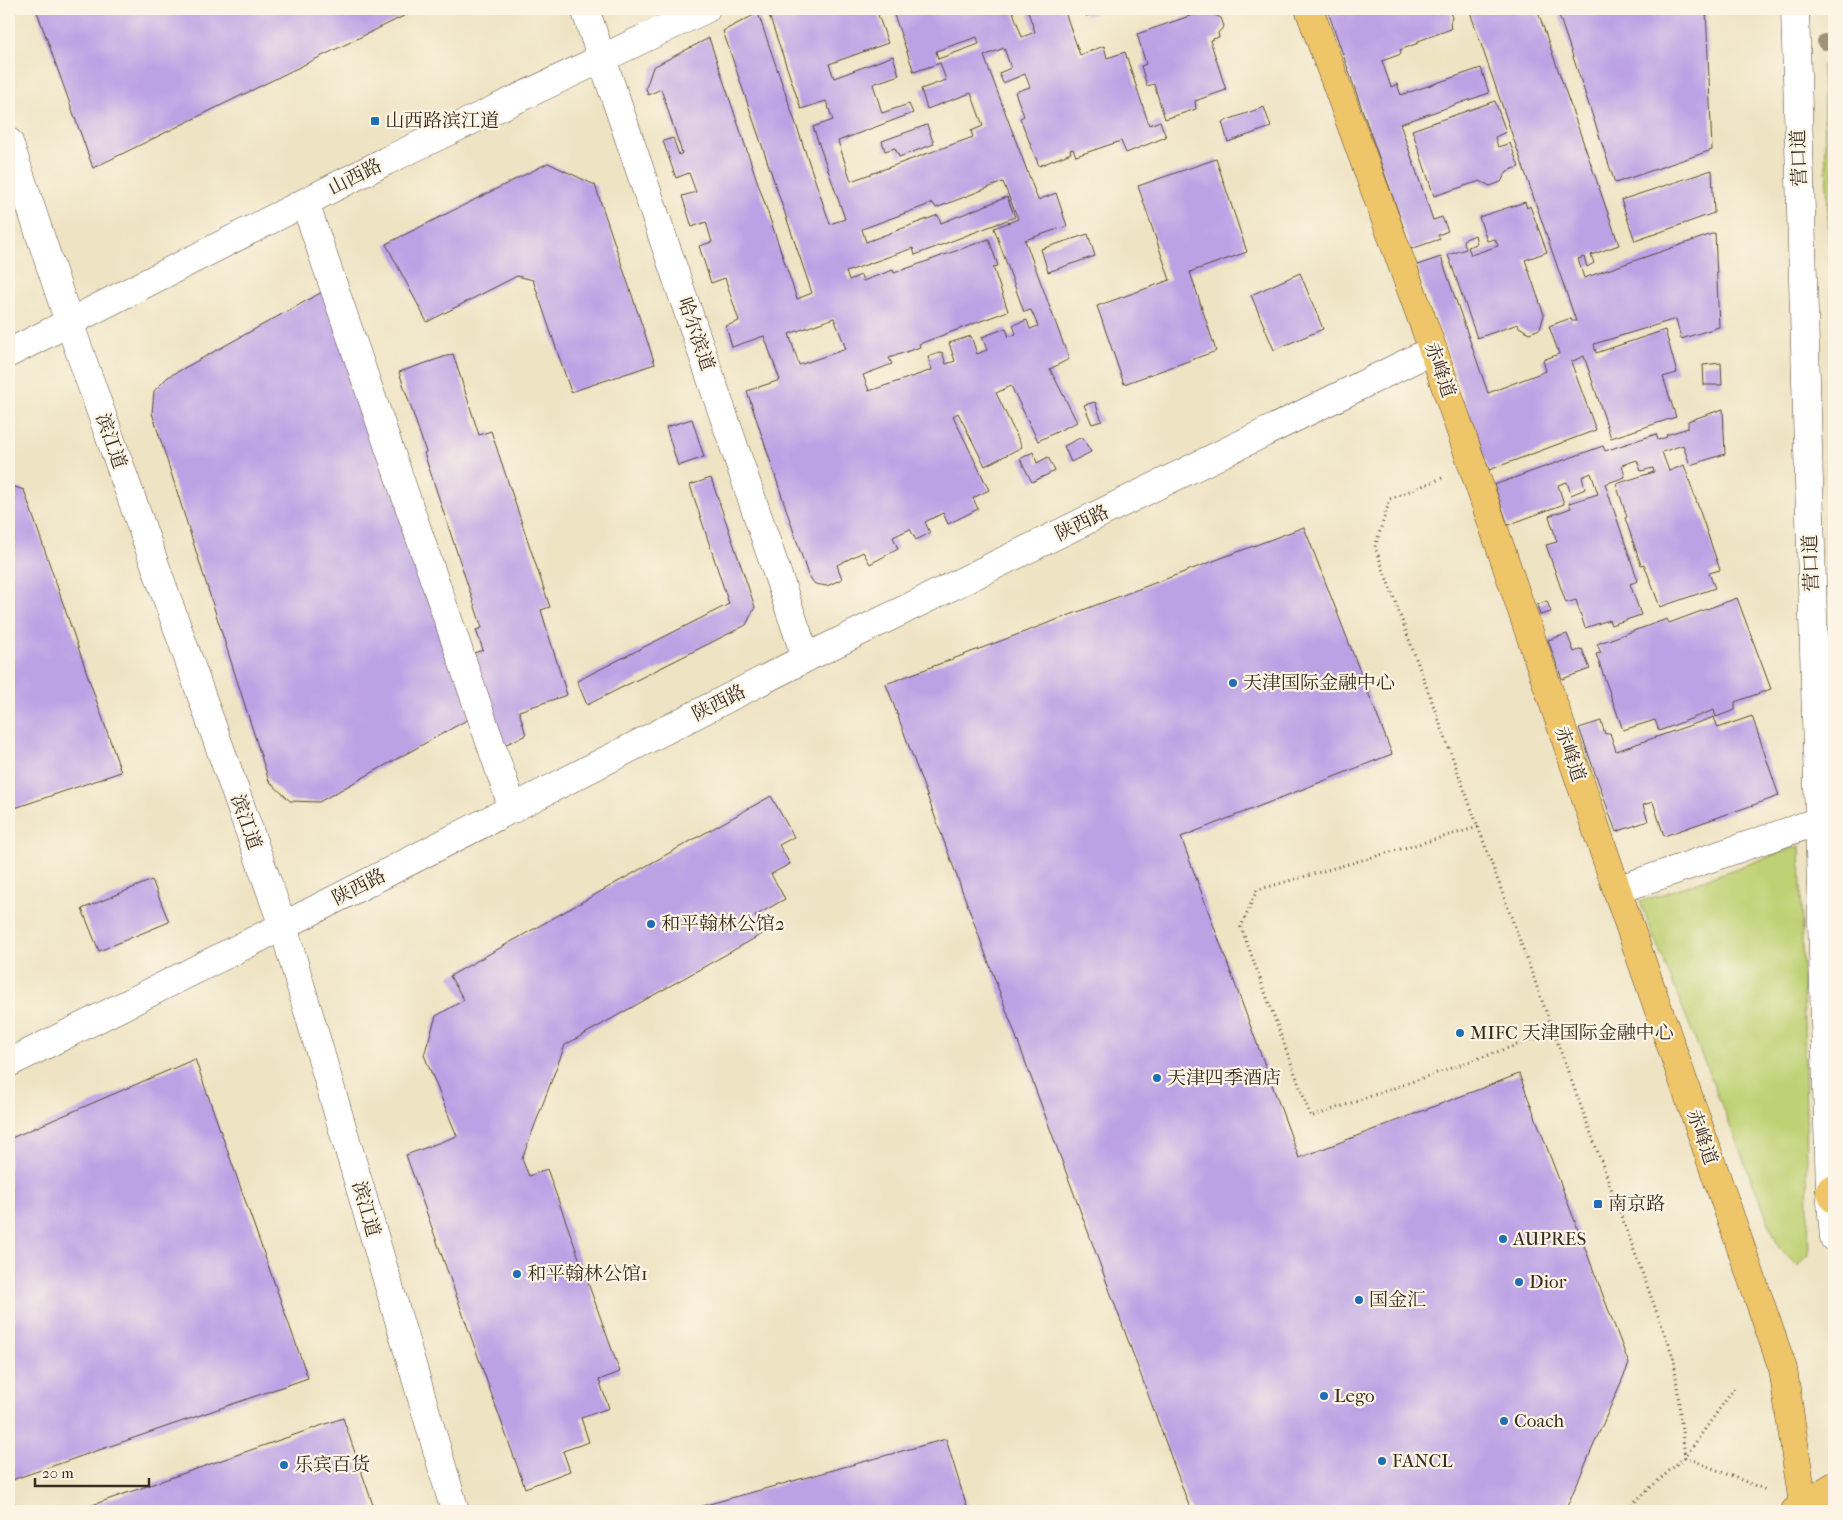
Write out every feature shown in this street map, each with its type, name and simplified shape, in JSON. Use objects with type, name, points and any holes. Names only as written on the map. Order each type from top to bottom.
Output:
[{"type":"main road","name":"赤峰道","points":[[1309,9],[1433,350],[1617,890],[1783,1368],[1801,1509]]},
{"type":"main road","points":[[1801,1509],[1834,1486]]},
{"type":"street","name":"哈尔滨道","points":[[585,9],[806,658]]},
{"type":"street","name":"山西路","points":[[9,353],[386,161],[706,9]]},
{"type":"street","name":"营口道","points":[[1795,9],[1819,821],[1834,1238]]},
{"type":"street","name":"滨江道","points":[[9,142],[69,322],[283,926],[455,1511]]},
{"type":"street","points":[[305,203],[513,808]]},
{"type":"street","name":"陕西路","points":[[9,1063],[283,926],[806,658],[1433,350]]},
{"type":"street","points":[[1617,890],[1819,821]]},
{"type":"path","points":[[1473,466],[1390,499],[1375,546],[1674,1359],[1685,1457]]},
{"type":"path","points":[[1478,827],[1257,890],[1241,927],[1307,1108],[1311,1117],[1554,1032]]},
{"type":"path","points":[[1624,1511],[1685,1457],[1736,1386]]},
{"type":"path","points":[[1685,1457],[1801,1509]]},
{"type":"green space","points":[[1822,66],[1834,66],[1834,358]]},
{"type":"green space","points":[[1800,846],[1809,1255],[1797,1266],[1779,1248],[1640,902]]},
{"type":"building","points":[[36,9],[418,9],[93,168]]},
{"type":"building","points":[[767,9],[827,9],[828,12],[836,9],[876,9],[888,43],[829,64],[834,78],[893,56],[899,75],[873,84],[882,113],[909,104],[913,113],[838,141],[851,181],[973,137],[971,131],[983,126],[971,93],[927,109],[921,89],[946,80],[940,63],[914,72],[892,9],[1012,9],[1022,37],[1035,32],[1027,9],[1064,9],[1080,55],[1104,46],[1107,58],[1125,52],[1149,125],[1160,121],[1166,137],[1126,153],[1121,141],[1076,156],[1073,149],[1070,150],[1071,153],[1039,166],[1020,118],[1024,116],[1015,92],[1030,87],[1025,74],[1003,83],[999,73],[1011,68],[1004,48],[984,56],[1038,200],[1056,193],[1067,226],[1025,240],[1069,359],[1050,369],[1077,422],[1038,441],[1011,386],[996,393],[1022,447],[985,466],[958,413],[953,416],[989,490],[973,498],[978,509],[948,524],[943,513],[925,522],[930,533],[916,540],[910,529],[893,537],[898,549],[870,564],[863,552],[837,565],[842,579],[827,586],[815,584],[808,575],[747,391],[780,380],[764,336],[732,347],[726,326],[739,321],[725,278],[711,283],[699,246],[712,242],[706,222],[692,227],[682,196],[696,192],[689,173],[676,178],[663,141],[673,138],[679,155],[682,153],[661,89],[648,95],[646,88],[653,67],[709,38],[797,299],[812,293],[723,31],[758,13],[830,224],[845,219],[813,127],[833,120],[826,101],[801,109]],"holes":[[[977,37],[979,44],[938,59],[936,51]],[[1003,182],[1018,219],[994,228],[1024,312],[1031,310],[1038,326],[1030,329],[1027,320],[1013,325],[1016,334],[1009,337],[1006,328],[982,337],[987,350],[977,354],[971,336],[949,343],[955,361],[946,364],[942,352],[928,357],[932,370],[869,391],[863,375],[892,364],[889,358],[920,347],[919,344],[1008,311],[993,267],[998,266],[989,239],[894,273],[893,270],[863,281],[861,275],[849,280],[846,272],[913,248],[915,255],[1015,217],[1007,197],[941,223],[938,215],[866,242],[862,229],[933,203],[936,208]],[[834,318],[846,349],[799,365],[789,334]]]},
{"type":"building","points":[[1083,9],[1109,9],[1086,16]]},
{"type":"building","points":[[1210,9],[1211,13],[1221,18],[1224,26],[1218,33],[1219,37],[1210,40],[1226,90],[1195,101],[1196,109],[1165,119],[1154,84],[1147,86],[1141,66],[1146,64],[1137,34]]},
{"type":"building","points":[[1327,9],[1449,9],[1452,18],[1450,23],[1451,29],[1418,41],[1418,43],[1400,50],[1401,54],[1382,61],[1391,87],[1397,84],[1401,95],[1481,68],[1489,93],[1400,124],[1433,220],[1442,217],[1448,231],[1438,235],[1440,239],[1411,249]]},
{"type":"building","points":[[1469,9],[1537,9],[1619,245],[1591,255],[1594,263],[1587,267],[1584,257],[1578,259],[1584,278],[1715,233],[1719,327],[1681,339],[1676,319],[1594,344],[1596,353],[1665,330],[1677,373],[1663,377],[1676,417],[1611,438],[1584,356],[1571,362],[1596,430],[1489,470],[1417,265],[1441,257],[1488,393],[1546,371],[1543,360],[1559,354],[1549,326],[1571,318],[1572,321],[1576,321]]},
{"type":"building","points":[[1557,9],[1706,9],[1712,150],[1615,183]]},
{"type":"building","points":[[1495,101],[1506,132],[1495,137],[1498,147],[1510,143],[1519,167],[1507,171],[1501,182],[1490,186],[1480,181],[1434,196],[1412,130]]},
{"type":"building","points":[[1264,107],[1271,127],[1228,142],[1222,122]]},
{"type":"building","points":[[927,125],[934,144],[899,157],[895,148],[885,151],[882,141]]},
{"type":"building","points":[[1216,159],[1247,252],[1190,272],[1216,351],[1124,384],[1097,306],[1170,280],[1138,186]]},
{"type":"building","points":[[548,163],[595,185],[655,364],[571,392],[533,280],[517,276],[427,322],[386,244]]},
{"type":"building","points":[[1712,170],[1714,213],[1635,241],[1621,200]]},
{"type":"building","points":[[1525,202],[1527,208],[1530,206],[1547,252],[1525,260],[1544,315],[1540,329],[1529,333],[1519,327],[1518,324],[1477,338],[1448,255],[1466,249],[1463,240],[1475,235],[1477,244],[1468,247],[1471,255],[1498,246],[1495,239],[1487,241],[1479,217]]},
{"type":"building","points":[[1088,234],[1095,256],[1048,272],[1041,249]]},
{"type":"building","points":[[1300,273],[1323,329],[1274,350],[1251,295]]},
{"type":"building","points":[[333,286],[476,715],[319,802],[290,801],[269,781],[152,413],[154,391],[168,377]]},
{"type":"building","points":[[453,354],[479,435],[491,431],[550,607],[541,610],[567,695],[519,711],[526,735],[502,746],[474,653],[483,650],[476,630],[482,628],[399,372]]},
{"type":"building","points":[[1721,363],[1722,385],[1704,385],[1703,365]]},
{"type":"building","points":[[1095,402],[1102,421],[1092,424],[1084,405]]},
{"type":"building","points":[[1723,409],[1725,454],[1690,465],[1683,445],[1662,452],[1669,471],[1684,465],[1720,570],[1709,573],[1715,588],[1660,607],[1644,564],[1641,565],[1616,484],[1654,472],[1653,468],[1641,471],[1637,460],[1622,465],[1625,477],[1605,484],[1638,581],[1630,584],[1641,615],[1611,625],[1609,620],[1585,628],[1576,600],[1566,603],[1546,545],[1557,542],[1549,516],[1571,508],[1569,503],[1598,494],[1591,473],[1582,477],[1585,489],[1571,495],[1567,482],[1558,485],[1564,504],[1508,525],[1494,485],[1603,446],[1605,451],[1656,434],[1658,440],[1667,437],[1666,435],[1688,428],[1688,421]]},
{"type":"building","points":[[692,419],[704,457],[678,466],[666,427]]},
{"type":"building","points":[[1082,437],[1091,452],[1071,462],[1064,446]]},
{"type":"building","points":[[1033,452],[1037,463],[1048,457],[1055,471],[1032,482],[1020,459]]},
{"type":"building","points":[[711,478],[755,607],[746,625],[587,705],[577,681],[729,604],[690,485]]},
{"type":"building","points":[[9,485],[24,490],[121,772],[9,810]]},
{"type":"building","points":[[1304,527],[1392,754],[1181,837],[1299,1158],[1519,1074],[1629,1364],[1565,1511],[1191,1511],[886,684]]},
{"type":"building","points":[[1737,598],[1771,689],[1735,702],[1735,710],[1716,717],[1714,710],[1659,731],[1655,720],[1623,730],[1596,654],[1601,653],[1597,644],[1667,619],[1669,623]]},
{"type":"building","points":[[1547,601],[1551,612],[1540,615],[1537,605]]},
{"type":"building","points":[[1567,634],[1574,652],[1582,649],[1590,669],[1562,679],[1548,640]]},
{"type":"building","points":[[1752,716],[1779,796],[1664,836],[1653,802],[1643,805],[1648,821],[1616,832],[1579,728],[1601,721],[1605,734],[1610,733],[1616,751],[1714,717],[1718,728]]},
{"type":"building","points":[[771,796],[794,837],[779,845],[790,864],[771,874],[785,899],[755,916],[764,933],[565,1045],[522,1159],[529,1176],[547,1169],[620,1372],[599,1380],[609,1408],[581,1418],[589,1442],[563,1451],[570,1471],[525,1488],[406,1155],[457,1136],[424,1055],[436,1016],[464,1000],[450,976]]},
{"type":"building","points":[[152,880],[169,922],[99,951],[82,909]]},
{"type":"building","points":[[195,1059],[308,1378],[9,1481],[9,1139]]},
{"type":"building","name":"乐宾百货","points":[[343,1418],[375,1511],[75,1511]]},
{"type":"building","points":[[946,1439],[968,1511],[684,1511]]},
{"type":"place","name":"山西路滨江道","points":[[375,121]]},
{"type":"place","name":"天津国际金融中心","points":[[1233,683]]},
{"type":"place","name":"和平翰林公馆2","points":[[651,924]]},
{"type":"place","name":"MIFC 天津国际金融中心","points":[[1460,1033]]},
{"type":"place","name":"天津四季酒店","points":[[1157,1078]]},
{"type":"place","name":"南京路","points":[[1598,1204]]},
{"type":"place","name":"AUPRES","points":[[1503,1239]]},
{"type":"place","name":"和平翰林公馆1","points":[[517,1274]]},
{"type":"place","name":"Dior","points":[[1519,1282]]},
{"type":"place","name":"国金汇","points":[[1359,1300]]},
{"type":"place","name":"Lego","points":[[1324,1396]]},
{"type":"place","name":"Coach","points":[[1504,1421]]},
{"type":"place","name":"FANCL","points":[[1382,1461]]},
{"type":"place","name":"乐宾百货","points":[[284,1465]]}]
